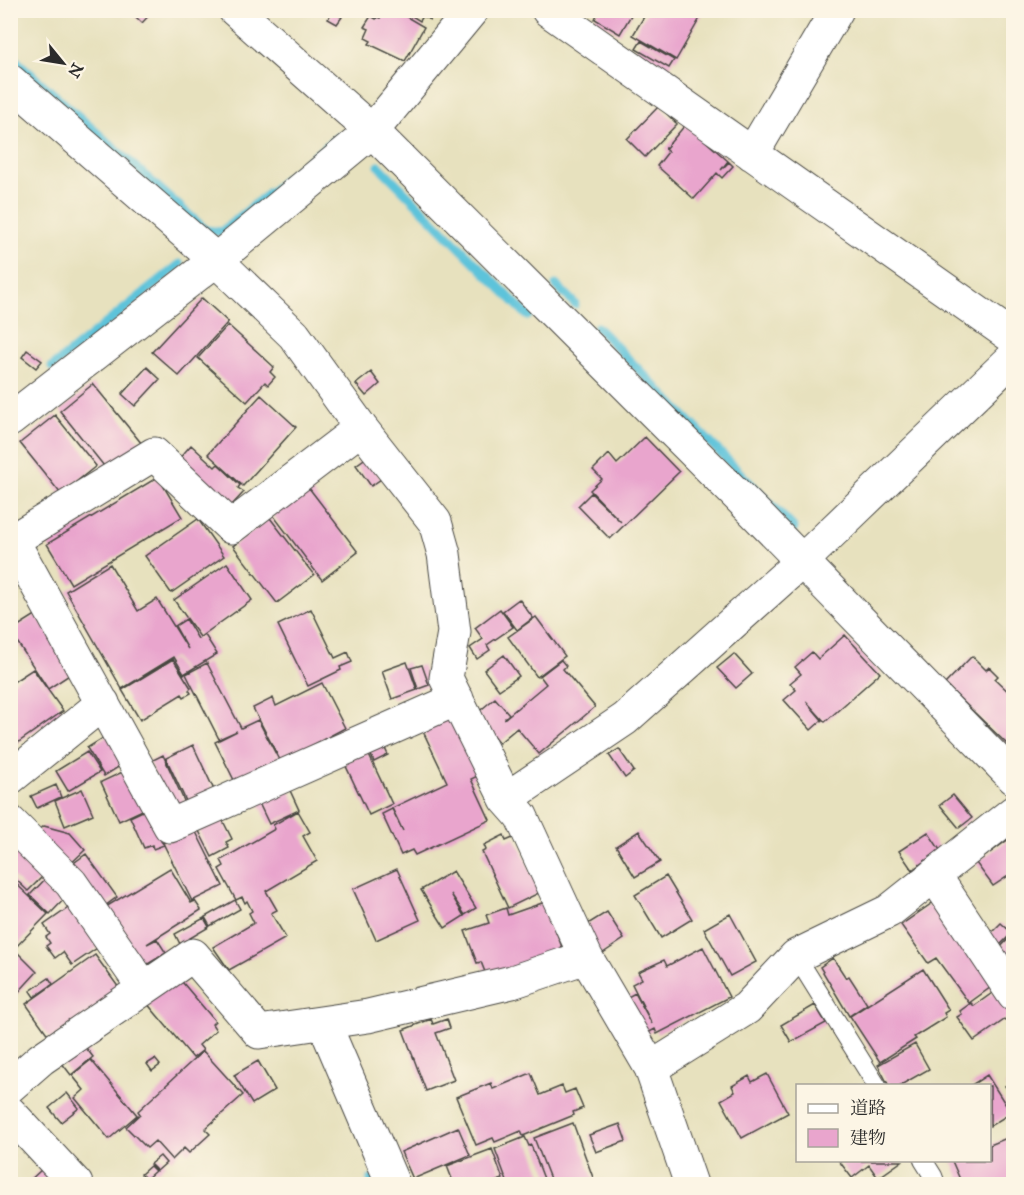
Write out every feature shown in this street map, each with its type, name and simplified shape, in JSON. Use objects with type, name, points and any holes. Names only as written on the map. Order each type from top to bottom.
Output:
[{"type":"street","points":[[235,10],[372,131],[802,561],[1014,778]]},
{"type":"street","points":[[10,420],[216,260],[372,131],[472,10]]},
{"type":"street","points":[[548,10],[1014,338]]},
{"type":"street","points":[[752,154],[837,10]]},
{"type":"street","points":[[10,81],[216,260],[294,335],[361,428],[435,522],[444,554],[454,632],[446,678],[507,799],[521,816],[586,957],[651,1068],[691,1185]]},
{"type":"street","points":[[507,799],[625,719],[802,561],[1014,357]]},
{"type":"street","points":[[361,428],[231,527],[154,454],[12,538],[170,826],[457,699]]},
{"type":"street","points":[[10,778],[103,703]]},
{"type":"street","points":[[651,1068],[747,1008],[795,956],[889,911],[1014,812]]},
{"type":"street","points":[[10,822],[71,883],[144,988]]},
{"type":"street","points":[[934,875],[1014,995]]},
{"type":"street","points":[[10,1086],[41,1059],[192,955],[259,1032],[368,1016],[512,982],[586,957]]},
{"type":"street","points":[[324,1023],[393,1185]]},
{"type":"street","points":[[10,1113],[76,1185]]},
{"type":"lane","points":[[795,956],[876,1084]]},
{"type":"lane","points":[[925,1162],[936,1185]]},
{"type":"building","points":[[138,10],[154,10],[142,23],[134,15]]},
{"type":"building","points":[[385,10],[395,10],[424,27],[405,61],[369,44],[371,41],[365,38],[369,29],[364,27],[371,16],[376,19],[380,18]]},
{"type":"building","points":[[402,10],[436,10],[430,20],[423,16],[420,21]]},
{"type":"building","points":[[599,10],[634,10],[620,34],[595,19]]},
{"type":"building","points":[[648,10],[699,10],[703,13],[676,60],[633,35]]},
{"type":"building","points":[[332,12],[342,17],[337,24],[328,19]]},
{"type":"building","points":[[641,41],[674,60],[669,68],[636,49]]},
{"type":"building","points":[[659,106],[677,124],[645,157],[627,139]]},
{"type":"building","points":[[686,124],[728,161],[721,170],[729,162],[733,166],[722,178],[717,173],[694,199],[657,166],[668,152],[665,149]]},
{"type":"building","points":[[202,298],[228,322],[179,376],[152,352]]},
{"type":"building","points":[[228,325],[274,367],[270,372],[275,377],[268,385],[265,382],[247,402],[198,358]]},
{"type":"building","points":[[27,350],[42,361],[36,368],[22,357]]},
{"type":"building","points":[[147,367],[160,379],[135,406],[122,394]]},
{"type":"building","points":[[371,372],[380,384],[366,396],[356,384]]},
{"type":"building","points":[[93,384],[142,444],[108,471],[60,411]]},
{"type":"building","points":[[261,395],[296,427],[243,486],[208,454]]},
{"type":"building","points":[[55,415],[96,466],[61,494],[20,443]]},
{"type":"building","points":[[645,437],[679,472],[610,539],[578,506],[591,493],[621,522],[590,490],[602,479],[593,470],[609,454],[617,464]]},
{"type":"building","points":[[191,445],[215,467],[218,464],[240,485],[238,488],[244,492],[230,507],[178,460]]},
{"type":"building","points":[[367,457],[381,479],[371,486],[356,465]]},
{"type":"building","points":[[158,477],[182,517],[71,584],[47,544]]},
{"type":"building","points":[[309,488],[358,552],[322,580],[273,515]]},
{"type":"building","points":[[270,518],[314,575],[277,603],[233,546]]},
{"type":"building","points":[[198,519],[224,556],[171,593],[145,556]]},
{"type":"building","points":[[227,563],[252,600],[200,637],[174,600]]},
{"type":"building","points":[[110,564],[138,611],[157,599],[188,649],[175,626],[186,619],[198,639],[205,635],[217,654],[184,674],[174,657],[122,689],[66,591]]},
{"type":"building","points":[[519,599],[533,618],[517,630],[503,611]]},
{"type":"building","points":[[311,609],[335,658],[348,652],[352,662],[308,686],[278,625]]},
{"type":"building","points":[[500,609],[513,627],[487,645],[490,650],[477,659],[470,648],[483,639],[475,628]]},
{"type":"building","points":[[37,614],[74,672],[48,689],[10,631]]},
{"type":"building","points":[[536,617],[565,656],[537,677],[508,637]]},
{"type":"building","points":[[845,635],[880,673],[825,722],[806,701],[822,720],[811,730],[784,700],[796,690],[790,683],[801,674],[795,667],[812,652],[818,659]]},
{"type":"building","points":[[734,654],[752,674],[736,688],[717,668]]},
{"type":"building","points":[[504,655],[519,676],[499,690],[484,670]]},
{"type":"building","points":[[972,656],[986,670],[989,667],[998,676],[995,679],[1014,697],[1014,737],[1007,744],[945,684]]},
{"type":"building","points":[[173,659],[191,688],[189,690],[191,693],[184,697],[182,694],[140,720],[122,690]]},
{"type":"building","points":[[561,660],[566,666],[563,669],[595,707],[539,754],[517,728],[499,743],[476,714],[495,698],[509,714],[504,719],[546,684],[540,676]]},
{"type":"building","points":[[407,662],[417,690],[392,699],[382,671]]},
{"type":"building","points":[[207,663],[241,728],[258,720],[279,760],[235,782],[215,742],[237,731],[219,739],[186,674]]},
{"type":"building","points":[[422,665],[429,685],[418,689],[411,668]]},
{"type":"building","points":[[33,669],[63,711],[10,748],[10,684]]},
{"type":"building","points":[[322,683],[345,728],[281,762],[253,708],[273,698],[276,706]]},
{"type":"building","points":[[453,712],[482,774],[471,779],[490,820],[415,855],[412,850],[401,855],[382,814],[392,809],[403,831],[392,808],[447,782],[421,727]]},
{"type":"building","points":[[111,733],[128,761],[104,776],[87,748]]},
{"type":"building","points":[[382,742],[388,755],[374,762],[368,748]]},
{"type":"building","points":[[193,745],[214,790],[187,803],[166,758]]},
{"type":"building","points":[[619,749],[634,771],[625,778],[609,755]]},
{"type":"building","points":[[367,751],[392,804],[369,815],[344,762]]},
{"type":"building","points":[[87,752],[100,772],[68,791],[56,771]]},
{"type":"building","points":[[163,755],[185,803],[171,809],[149,762]]},
{"type":"building","points":[[131,768],[149,807],[119,821],[101,782]]},
{"type":"building","points":[[287,784],[299,810],[269,824],[257,799]]},
{"type":"building","points":[[56,785],[61,797],[37,808],[31,796]]},
{"type":"building","points":[[82,789],[93,814],[65,826],[55,801]]},
{"type":"building","points":[[953,795],[972,818],[959,828],[940,805]]},
{"type":"building","points":[[151,807],[166,839],[161,841],[164,845],[153,849],[152,845],[144,848],[130,817]]},
{"type":"building","points":[[298,811],[310,832],[303,836],[317,861],[266,891],[277,910],[271,913],[286,938],[229,970],[213,947],[254,923],[247,901],[245,903],[242,897],[236,900],[219,869],[224,866],[221,860],[275,829],[273,825]]},
{"type":"building","points":[[221,817],[232,839],[226,842],[229,848],[212,857],[197,827]]},
{"type":"building","points":[[44,826],[70,833],[85,850],[65,869],[33,835]]},
{"type":"building","points":[[194,828],[223,886],[192,901],[163,843]]},
{"type":"building","points":[[639,831],[660,862],[635,877],[616,846]]},
{"type":"building","points":[[928,832],[940,850],[912,870],[899,851]]},
{"type":"building","points":[[10,833],[49,870],[28,891],[10,874]]},
{"type":"building","points":[[504,835],[506,841],[515,837],[541,892],[508,908],[482,852],[486,850],[484,845]]},
{"type":"building","points":[[1009,839],[1014,846],[1014,872],[993,886],[976,863]]},
{"type":"building","points":[[86,854],[117,897],[98,911],[67,868]]},
{"type":"building","points":[[170,868],[191,903],[195,901],[201,910],[147,944],[157,939],[166,953],[143,967],[104,908]]},
{"type":"building","points":[[397,869],[420,920],[376,940],[353,889]]},
{"type":"building","points":[[453,871],[476,908],[465,915],[451,894],[464,916],[445,928],[421,890]]},
{"type":"building","points":[[50,874],[70,893],[50,914],[30,895]]},
{"type":"building","points":[[666,876],[692,919],[661,938],[635,895]]},
{"type":"building","points":[[10,878],[48,914],[10,953]]},
{"type":"building","points":[[938,899],[998,982],[969,1003],[936,958],[928,963],[901,925]]},
{"type":"building","points":[[235,900],[240,909],[210,926],[205,917]]},
{"type":"building","points":[[545,902],[563,950],[487,977],[481,962],[477,963],[465,931],[489,923],[486,915],[506,908],[508,915]]},
{"type":"building","points":[[74,904],[103,944],[72,965],[63,952],[55,958],[46,946],[50,943],[46,937],[50,934],[44,925]]},
{"type":"building","points":[[607,912],[624,939],[600,955],[586,925]]},
{"type":"building","points":[[730,914],[756,962],[730,976],[704,929]]},
{"type":"building","points":[[204,918],[209,927],[180,944],[175,934]]},
{"type":"building","points":[[1001,923],[1012,933],[1000,945],[989,935]]},
{"type":"building","points":[[1014,933],[1014,967],[997,951]]},
{"type":"building","points":[[703,947],[729,997],[657,1034],[655,1029],[644,1035],[624,999],[635,993],[652,1024],[632,984],[642,979],[638,972],[664,960],[667,966]]},
{"type":"building","points":[[16,951],[37,972],[15,996],[10,991],[10,957]]},
{"type":"building","points":[[95,955],[122,992],[51,1039],[26,1004]]},
{"type":"building","points":[[833,958],[846,978],[849,976],[867,1004],[849,1016],[820,967]]},
{"type":"building","points":[[923,969],[949,1010],[944,1013],[946,1017],[880,1062],[850,1016]]},
{"type":"building","points":[[177,976],[215,1021],[212,1024],[216,1030],[199,1045],[203,1050],[193,1058],[146,1002]]},
{"type":"building","points":[[49,978],[53,984],[34,997],[30,991]]},
{"type":"building","points":[[1002,986],[1014,1002],[1014,1013],[974,1041],[957,1017],[962,1014],[960,1011],[971,1003],[974,1006]]},
{"type":"building","points":[[815,1005],[826,1023],[791,1042],[781,1025]]},
{"type":"building","points":[[431,1019],[433,1024],[447,1019],[450,1028],[436,1033],[454,1080],[426,1091],[403,1030]]},
{"type":"building","points":[[80,1040],[93,1057],[71,1075],[58,1058]]},
{"type":"building","points":[[915,1044],[929,1069],[903,1084],[888,1084],[878,1065]]},
{"type":"building","points":[[203,1051],[243,1095],[205,1129],[210,1134],[189,1153],[184,1148],[172,1160],[155,1141],[147,1148],[126,1127],[140,1114],[138,1111]]},
{"type":"building","points":[[155,1059],[160,1065],[152,1071],[147,1064]]},
{"type":"building","points":[[91,1060],[137,1115],[109,1139],[75,1098],[84,1090],[72,1075]]},
{"type":"building","points":[[258,1061],[275,1090],[252,1104],[234,1075]]},
{"type":"building","points":[[531,1073],[540,1095],[562,1086],[565,1093],[575,1089],[583,1108],[573,1112],[574,1115],[523,1136],[521,1131],[495,1142],[493,1138],[476,1145],[456,1097],[491,1083],[493,1089]]},
{"type":"building","points":[[767,1074],[788,1113],[742,1138],[721,1100],[735,1092],[732,1086],[749,1076],[752,1082]]},
{"type":"building","points":[[987,1075],[1011,1113],[991,1125],[991,1084],[973,1084]]},
{"type":"building","points":[[1014,1080],[1014,1098],[1005,1086]]},
{"type":"building","points":[[67,1093],[79,1108],[61,1122],[49,1108]]},
{"type":"building","points":[[573,1123],[595,1183],[552,1184],[534,1138]]},
{"type":"building","points":[[620,1124],[626,1141],[596,1152],[589,1135]]},
{"type":"building","points":[[458,1127],[470,1155],[413,1179],[401,1152]]},
{"type":"building","points":[[1014,1135],[1014,1184],[962,1184],[952,1162],[991,1162],[991,1145]]},
{"type":"building","points":[[525,1137],[529,1146],[531,1145],[546,1184],[508,1184],[495,1149]]},
{"type":"building","points":[[492,1149],[503,1179],[489,1184],[454,1184],[447,1166]]},
{"type":"building","points":[[160,1156],[166,1163],[157,1171],[150,1164]]},
{"type":"building","points":[[840,1162],[901,1162],[878,1178],[869,1165],[852,1178]]},
{"type":"building","points":[[150,1166],[155,1171],[146,1179],[141,1174]]},
{"type":"building","points":[[42,1169],[57,1184],[26,1184]]},
{"type":"waterway","points":[[10,55],[206,230],[221,232],[338,137]]},
{"type":"waterway","points":[[379,166],[528,316],[531,313]]},
{"type":"waterway","points":[[52,367],[180,264]]},
{"type":"waterway","points":[[556,285],[575,304]]},
{"type":"waterway","points":[[597,327],[794,528]]},
{"type":"waterway","points":[[371,1180],[373,1184]]}]
